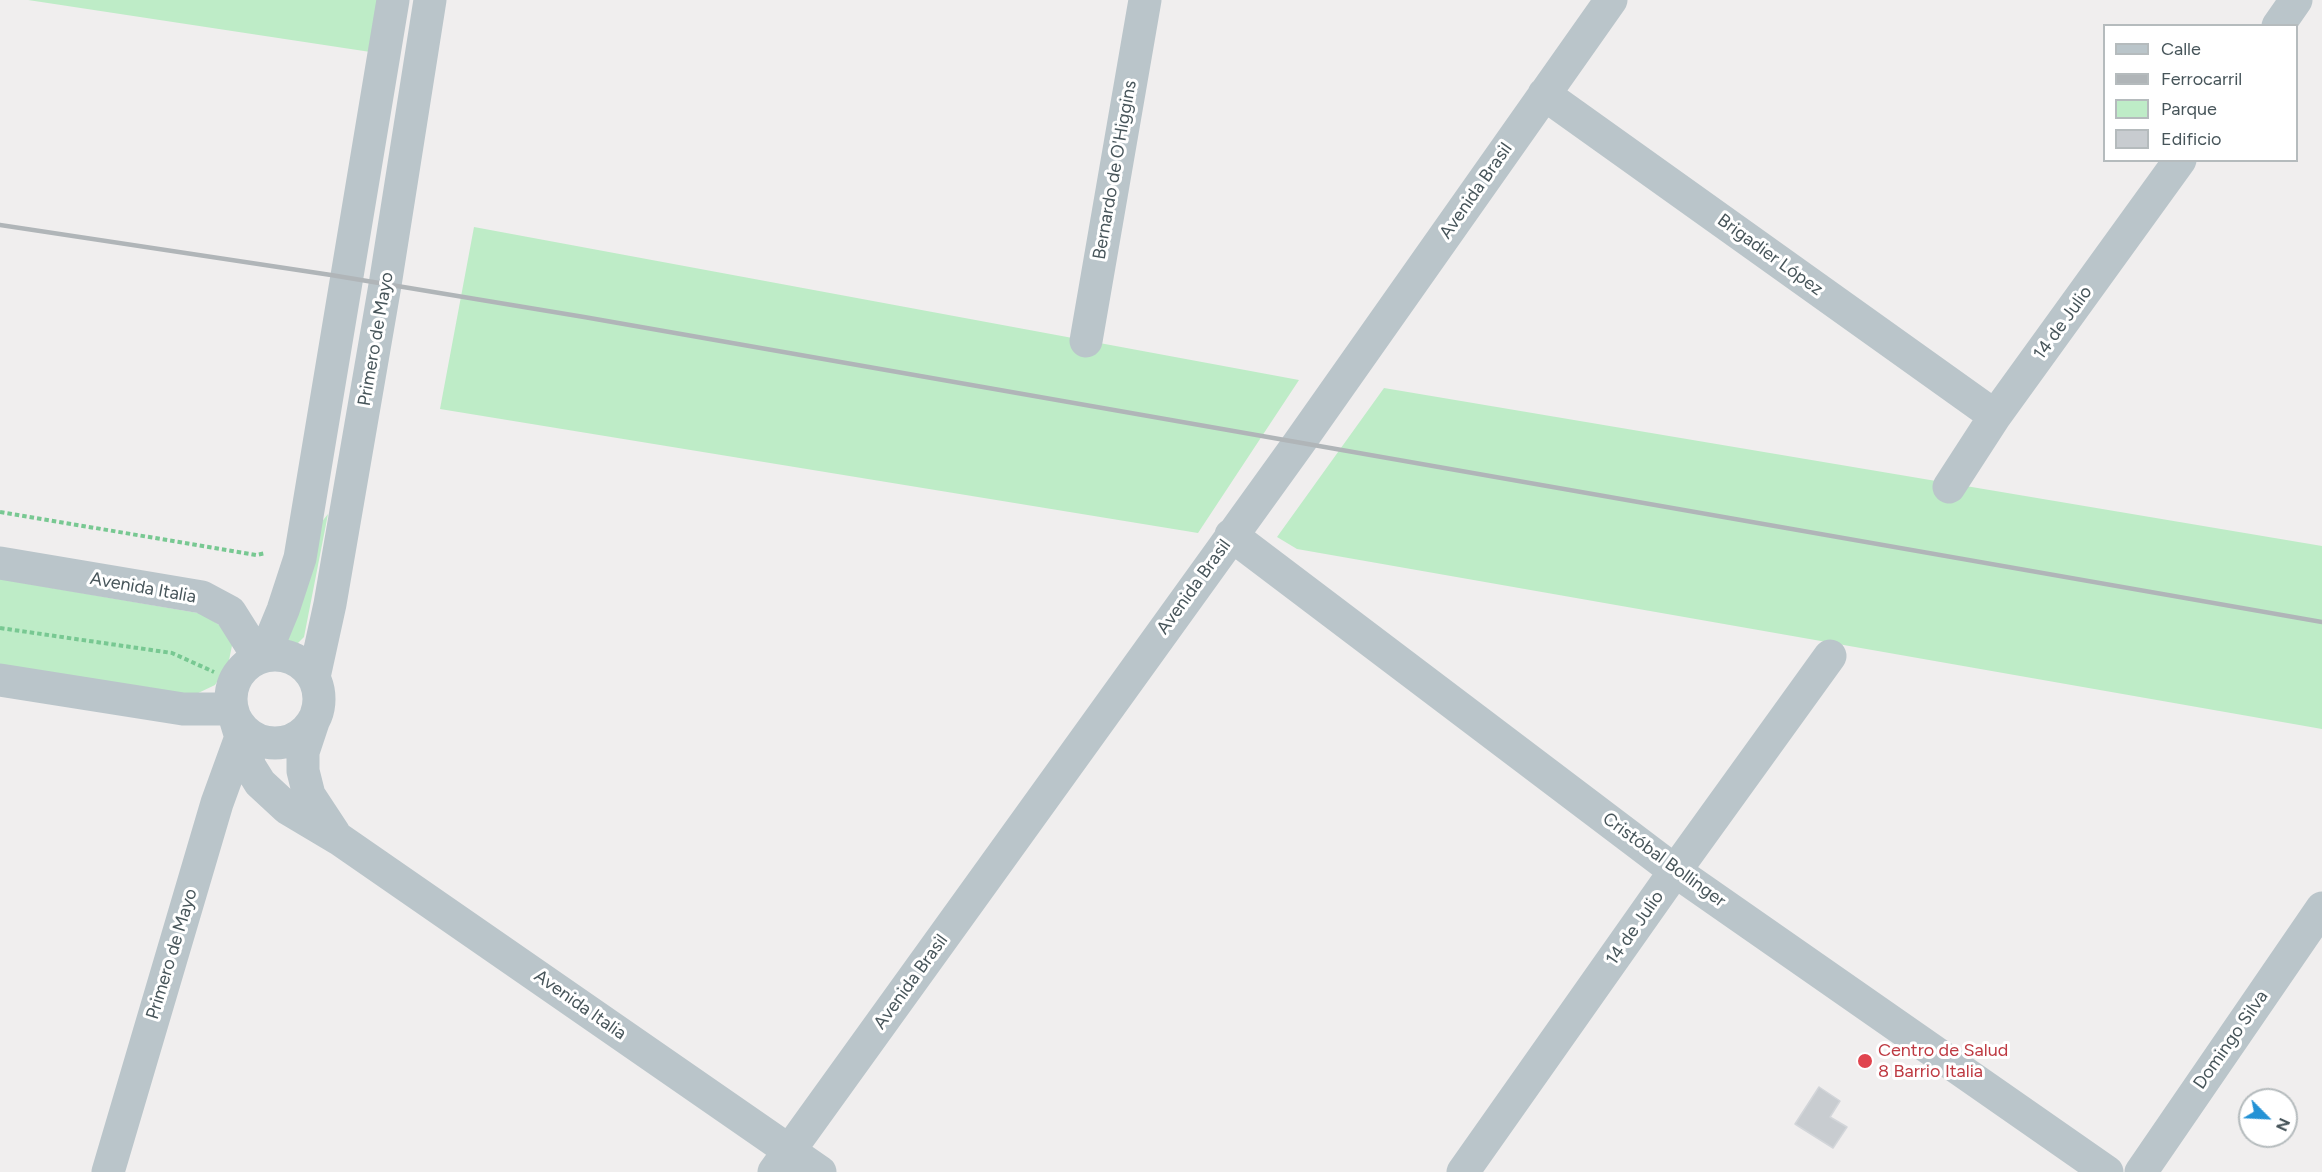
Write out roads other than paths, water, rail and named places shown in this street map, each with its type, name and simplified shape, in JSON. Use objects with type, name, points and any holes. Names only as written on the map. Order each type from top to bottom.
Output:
[{"type":"street","points":[[261,657],[283,610],[300,558],[393,0]]},
{"type":"street","name":"Primero de Mayo","points":[[314,677],[330,604],[383,296],[430,0]]},
{"type":"street","name":"Bernardo de O'Higgins","points":[[1086,341],[1144,0]]},
{"type":"street","name":"Avenida Brasil","points":[[782,1161],[1299,443],[1611,0]]},
{"type":"street","points":[[2279,24],[2296,0]]},
{"type":"street","points":[[382,66],[419,71]]},
{"type":"street","name":"Brigadier López","points":[[1544,94],[1995,416]]},
{"type":"street","name":"14 de Julio","points":[[1949,487],[1995,416],[2179,162]]},
{"type":"street","name":"Cristóbal Bollinger","points":[[1231,535],[1675,870],[2107,1172]]},
{"type":"street","name":"Avenida Italia","points":[[0,563],[202,597],[230,612],[261,657]]},
{"type":"street","points":[[278,654],[291,657],[304,665],[314,677],[319,692],[319,707],[314,722],[303,734],[290,741],[275,744],[259,741],[246,734],[235,712],[241,670],[261,657],[278,654]]},
{"type":"street","name":"14 de Julio","points":[[1463,1172],[1675,870],[1830,656]]},
{"type":"street","points":[[0,680],[183,710],[235,712]]},
{"type":"street","name":"Primero de Mayo","points":[[108,1172],[213,814],[235,712]]},
{"type":"street","name":"Avenida Italia","points":[[235,712],[250,766],[260,783],[287,808],[339,839],[782,1161],[820,1172]]},
{"type":"street","name":"Avenida Italia","points":[[314,722],[303,752],[303,771],[309,795],[339,839]]},
{"type":"street","name":"Domingo Silva","points":[[2140,1172],[2322,908]]},
{"type":"railway","points":[[0,225],[331,275],[584,317],[2322,622]]},
{"type":"place","name":"Centro de Salud 8 Barrio Italia","points":[[1865,1061]]}]
